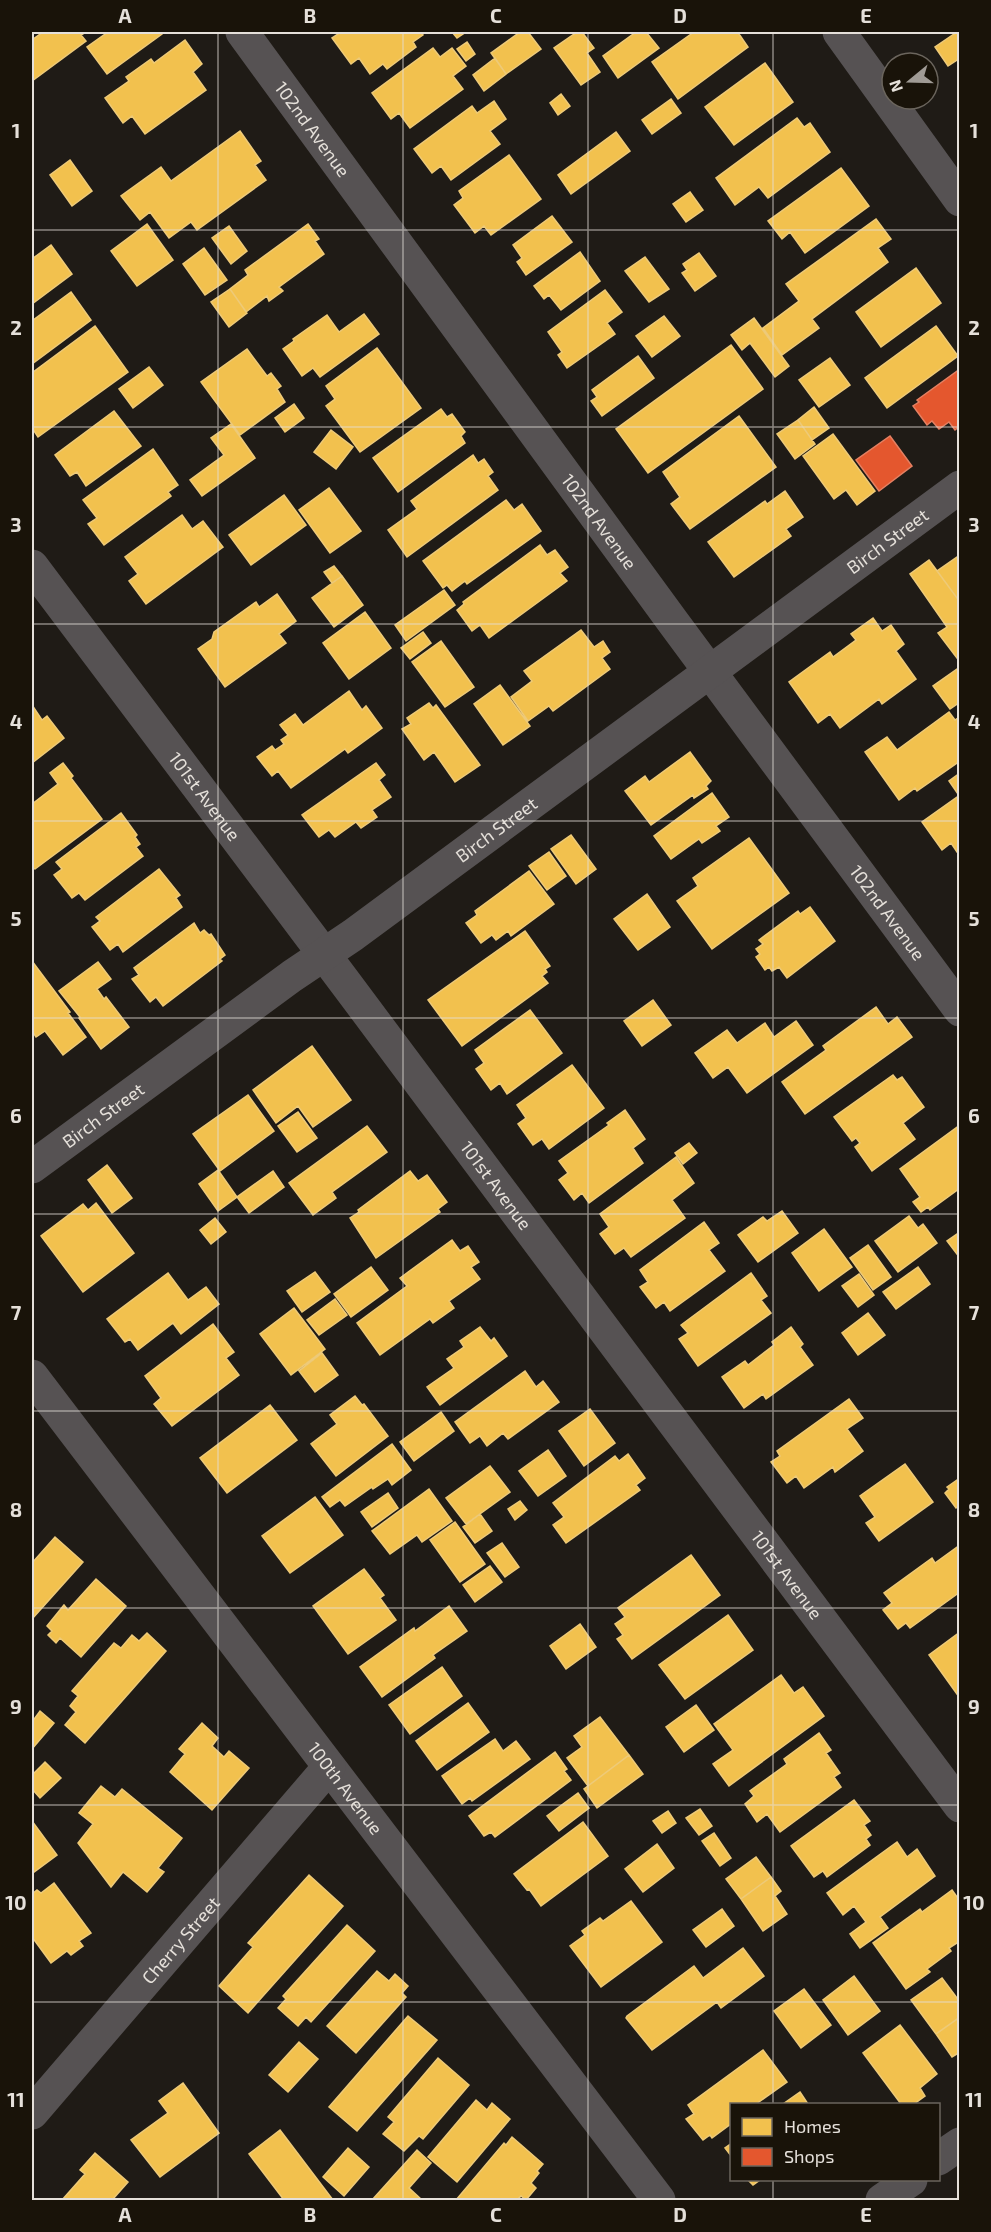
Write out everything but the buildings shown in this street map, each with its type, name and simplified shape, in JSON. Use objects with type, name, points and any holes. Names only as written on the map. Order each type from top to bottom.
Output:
[{"type":"street","name":"102nd Avenue","points":[[242,32],[960,1010]]},
{"type":"street","points":[[839,32],[960,200]]},
{"type":"street","name":"Birch Street","points":[[32,1167],[960,487]]},
{"type":"street","name":"101st Avenue","points":[[32,566],[960,1806]]},
{"type":"street","name":"100th Avenue","points":[[32,1376],[659,2200]]},
{"type":"street","name":"Cherry Street","points":[[32,2113],[329,1767]]},
{"type":"street","points":[[940,2158],[960,2144]]},
{"type":"street","points":[[882,2200],[910,2181]]}]
